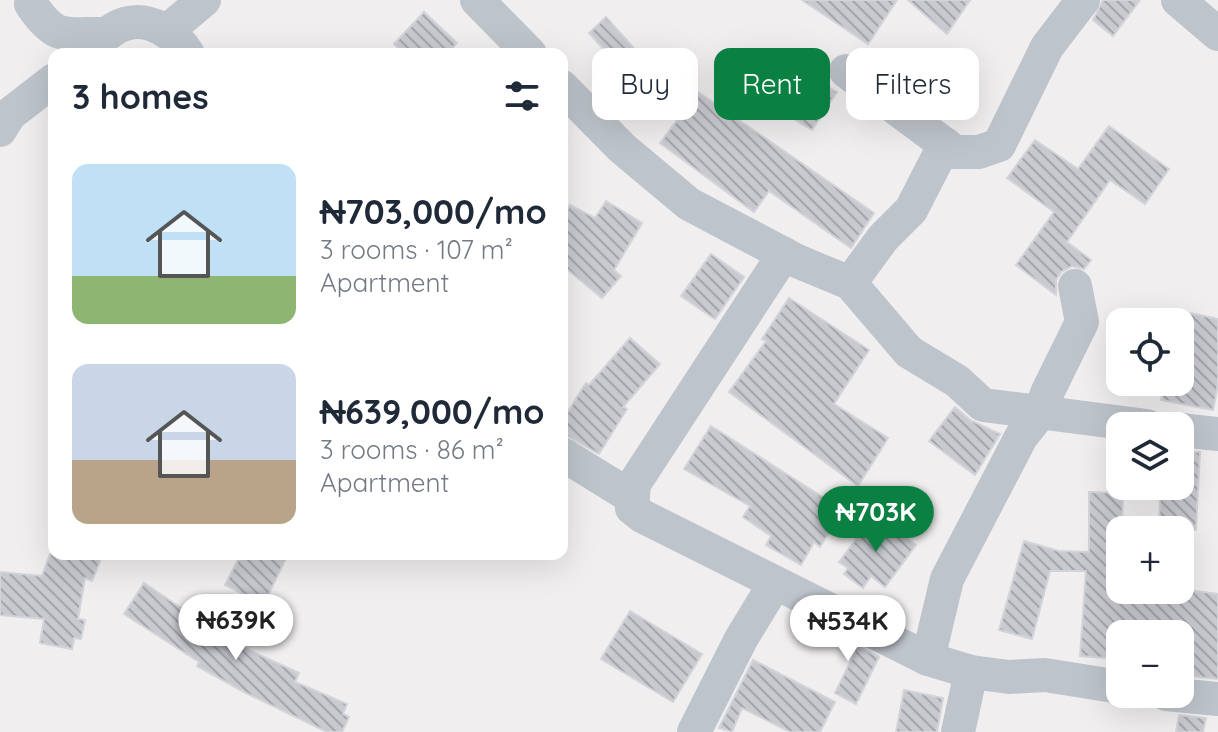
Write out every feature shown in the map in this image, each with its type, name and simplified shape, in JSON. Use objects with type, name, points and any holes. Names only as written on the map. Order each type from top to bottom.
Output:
[{"type":"street","points":[[31,4],[46,27],[96,44],[124,24],[147,22],[178,43],[204,0]]},
{"type":"street","points":[[477,0],[524,48]]},
{"type":"street","points":[[912,120],[955,152],[979,152],[999,145],[1047,47],[1083,0]]},
{"type":"street","points":[[1178,0],[1218,34]]},
{"type":"street","points":[[0,130],[10,114],[48,85]]},
{"type":"street","points":[[568,93],[622,148],[689,204],[784,254],[850,283],[909,352],[957,381],[983,405],[1106,421]]},
{"type":"street","points":[[850,283],[883,238],[911,210],[945,144]]},
{"type":"street","points":[[784,254],[634,484],[630,496],[632,508],[642,516],[928,659],[971,672],[1009,677],[1045,675],[1106,685]]},
{"type":"street","points":[[928,659],[947,579],[1021,437],[1040,413],[1082,322],[1075,286]]},
{"type":"street","points":[[1194,431],[1218,434]]},
{"type":"street","points":[[568,458],[630,496]]},
{"type":"street","points":[[694,732],[741,639],[775,583]]},
{"type":"street","points":[[958,732],[971,672]]},
{"type":"street","points":[[1194,697],[1218,699]]},
{"type":"building","points":[[802,0],[897,0],[868,44]]},
{"type":"building","points":[[908,0],[970,0],[947,34]]},
{"type":"building","points":[[1103,0],[1140,0],[1113,36],[1093,20]]},
{"type":"building","points":[[424,12],[457,43],[452,48],[398,48],[394,44]]},
{"type":"building","points":[[606,17],[634,48],[603,48],[589,33]]},
{"type":"building","points":[[830,88],[837,92],[830,103]]},
{"type":"building","points":[[698,92],[714,103],[714,120],[739,120],[874,213],[851,248],[769,191],[754,212],[660,143],[677,120],[698,120]]},
{"type":"building","points":[[795,120],[819,120],[812,130]]},
{"type":"building","points":[[1109,126],[1169,169],[1145,204],[1110,180],[1067,242],[1091,260],[1084,269],[1072,266],[1061,272],[1056,280],[1056,295],[1016,265],[1054,212],[1007,178],[1035,140],[1078,169]]},
{"type":"building","points":[[606,201],[642,223],[614,270],[621,276],[602,298],[568,270],[568,208],[570,205],[595,218]]},
{"type":"building","points":[[711,254],[744,277],[715,319],[681,296]]},
{"type":"building","points":[[789,298],[869,350],[834,404],[888,438],[858,486],[729,392],[766,341],[762,339]]},
{"type":"building","points":[[1194,314],[1218,319],[1218,385],[1213,410],[1161,400],[1162,396],[1194,396]]},
{"type":"building","points":[[630,338],[660,364],[623,407],[627,409],[599,454],[568,436],[568,412],[586,383],[589,385]]},
{"type":"building","points":[[955,407],[970,420],[1000,434],[975,475],[929,441]]},
{"type":"building","points":[[711,426],[843,510],[820,547],[814,542],[801,565],[766,545],[771,536],[743,517],[750,506],[684,469]]},
{"type":"building","points":[[1194,452],[1200,452],[1196,530],[1194,516],[1159,516],[1160,500],[1194,500]]},
{"type":"building","points":[[1089,492],[1106,492],[1106,500],[1123,500],[1122,516],[1106,516],[1106,604],[1194,604],[1194,591],[1218,594],[1218,679],[1194,676],[1194,620],[1106,620],[1106,658],[1080,656],[1086,571],[1050,571],[1032,639],[999,630],[1024,541],[1059,551],[1089,552]]},
{"type":"building","points":[[874,515],[916,545],[885,587],[871,576],[863,588],[844,574],[848,568],[839,562]]},
{"type":"building","points":[[48,560],[101,560],[92,581],[85,578],[78,619],[85,620],[81,639],[74,638],[72,649],[40,643],[44,619],[0,615],[0,572],[42,576]]},
{"type":"building","points":[[238,560],[285,560],[264,604],[225,585]]},
{"type":"building","points":[[144,583],[205,624],[238,641],[236,644],[299,673],[295,682],[347,704],[343,714],[349,717],[342,732],[327,732],[246,693],[197,666],[199,662],[124,614]]},
{"type":"building","points":[[630,611],[702,654],[673,702],[601,659]]},
{"type":"building","points":[[795,615],[879,657],[856,704],[835,693],[855,652],[792,622]]},
{"type":"building","points":[[753,660],[835,702],[820,732],[790,732],[742,708],[732,732],[719,728]]},
{"type":"building","points":[[904,690],[943,698],[937,732],[896,732]]},
{"type":"building","points":[[1179,715],[1206,718],[1203,732],[1176,732]]}]
